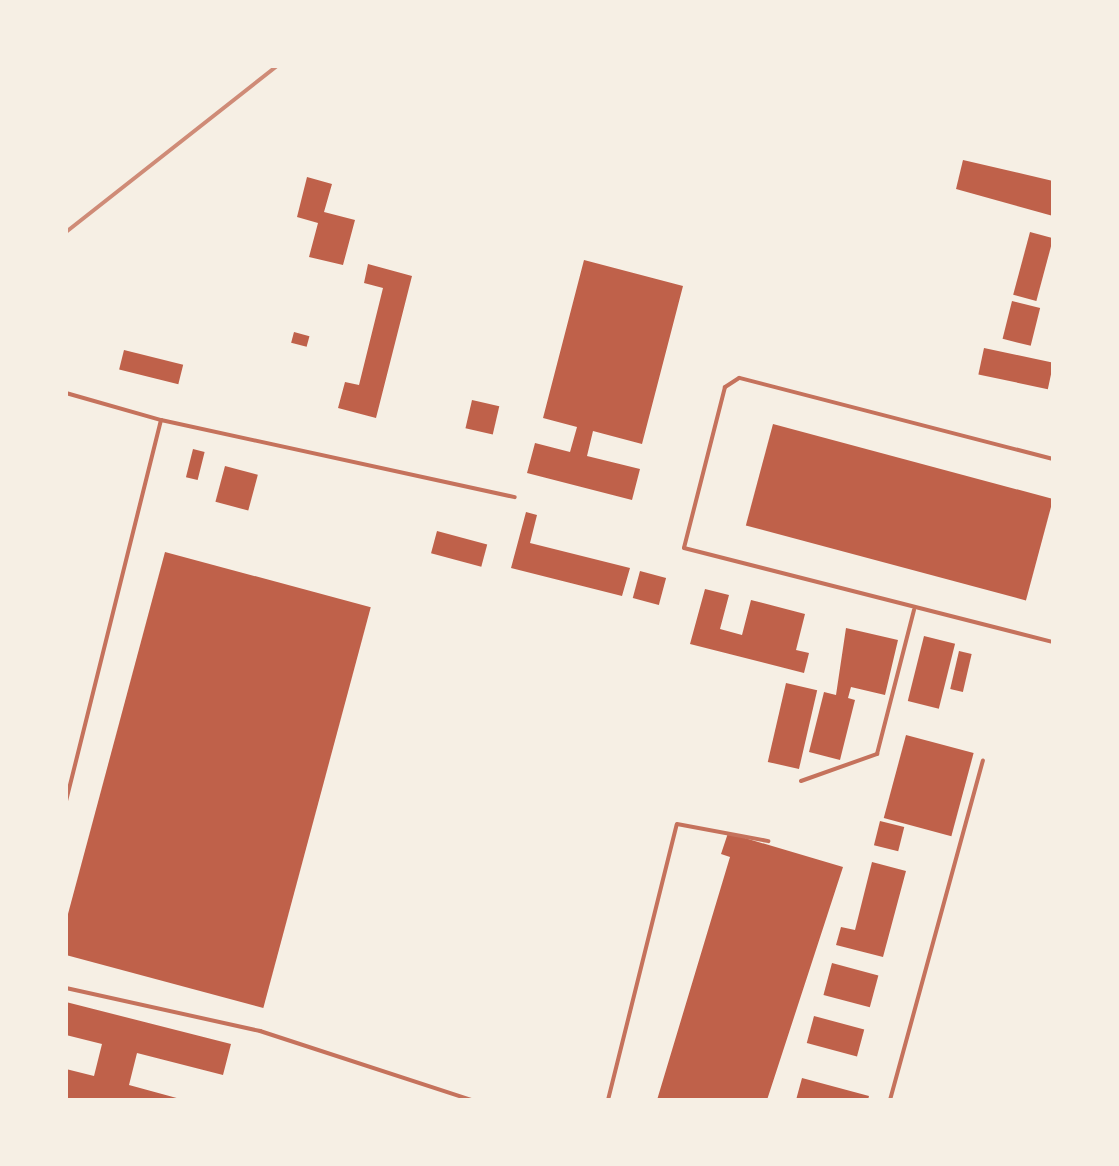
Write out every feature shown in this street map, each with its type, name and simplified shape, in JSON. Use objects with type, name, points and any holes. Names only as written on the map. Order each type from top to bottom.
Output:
[{"type":"lane","points":[[1053,459],[739,378],[725,387],[684,548],[914,610],[1053,642]]},
{"type":"lane","points":[[66,393],[161,420],[515,497]]},
{"type":"lane","points":[[66,802],[161,420]]},
{"type":"lane","points":[[801,781],[877,754],[914,610]]},
{"type":"lane","points":[[890,1100],[983,761]]},
{"type":"lane","points":[[608,1100],[677,824],[768,841]]},
{"type":"lane","points":[[66,988],[260,1031],[471,1100]]},
{"type":"building","points":[[963,160],[1053,181],[1053,216],[956,189]]},
{"type":"building","points":[[307,177],[332,184],[324,212],[355,220],[343,265],[309,257],[318,223],[297,217]]},
{"type":"building","points":[[1030,232],[1053,238],[1036,301],[1013,295]]},
{"type":"building","points":[[584,260],[683,286],[642,444],[593,431],[587,456],[640,469],[632,500],[527,473],[535,443],[570,452],[577,427],[543,418]]},
{"type":"building","points":[[368,264],[412,276],[376,418],[338,408],[345,382],[359,385],[383,288],[364,283]]},
{"type":"building","points":[[1012,301],[1040,308],[1031,346],[1003,339]]},
{"type":"building","points":[[294,332],[309,336],[307,347],[291,343]]},
{"type":"building","points":[[984,348],[1053,363],[1048,389],[978,374]]},
{"type":"building","points":[[124,350],[183,365],[178,384],[119,369]]},
{"type":"building","points":[[472,400],[499,406],[493,435],[465,428]]},
{"type":"building","points":[[773,424],[1053,499],[1026,600],[746,525]]},
{"type":"building","points":[[193,449],[205,452],[198,480],[186,477]]},
{"type":"building","points":[[225,466],[258,475],[248,511],[215,502]]},
{"type":"building","points":[[526,512],[537,515],[530,543],[630,568],[622,596],[511,568]]},
{"type":"building","points":[[437,531],[487,544],[481,567],[431,553]]},
{"type":"building","points":[[165,552],[371,607],[263,1008],[66,955],[66,921]]},
{"type":"building","points":[[640,571],[666,578],[659,605],[633,598]]},
{"type":"building","points":[[705,589],[729,595],[720,629],[742,635],[751,600],[805,614],[796,650],[809,653],[804,673],[690,644]]},
{"type":"building","points":[[846,628],[898,640],[885,695],[851,687],[848,698],[855,700],[840,760],[809,752],[824,692],[836,695]]},
{"type":"building","points":[[924,636],[955,644],[939,709],[908,701]]},
{"type":"building","points":[[959,651],[972,654],[963,692],[950,689]]},
{"type":"building","points":[[786,683],[817,690],[799,769],[768,762]]},
{"type":"building","points":[[906,735],[974,753],[951,836],[884,818]]},
{"type":"building","points":[[880,821],[904,827],[898,851],[874,845]]},
{"type":"building","points":[[728,833],[843,867],[767,1100],[657,1100],[730,857],[721,854]]},
{"type":"building","points":[[872,862],[906,871],[883,957],[836,945],[841,927],[855,930]]},
{"type":"building","points":[[832,963],[878,975],[870,1007],[823,995]]},
{"type":"building","points":[[66,1002],[231,1044],[223,1075],[137,1053],[129,1085],[184,1100],[66,1100],[66,1069],[94,1076],[102,1044],[66,1035]]},
{"type":"building","points":[[814,1016],[864,1029],[857,1057],[807,1043]]},
{"type":"building","points":[[802,1078],[869,1096],[868,1100],[796,1100]]},
{"type":"railway","points":[[66,232],[277,66]]}]
